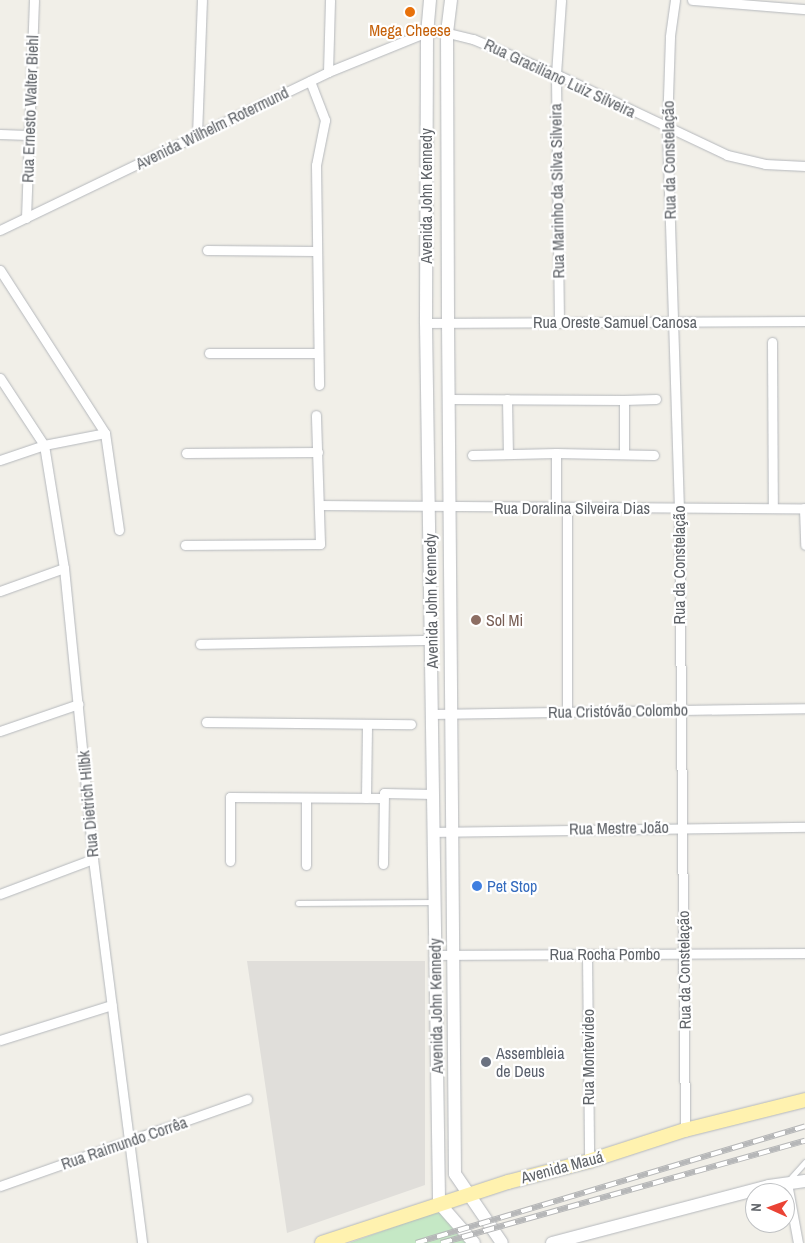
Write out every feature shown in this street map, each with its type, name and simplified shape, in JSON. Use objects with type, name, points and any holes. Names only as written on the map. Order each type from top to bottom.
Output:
[{"type":"main road","name":"Avenida John Kennedy","points":[[430,0],[427,32],[426,323],[439,1203]]},
{"type":"main road","name":"Avenida John Kennedy","points":[[451,0],[447,31],[455,1174],[502,1243]]},
{"type":"main road","name":"Avenida Mauá","points":[[322,1243],[468,1194],[589,1161],[685,1130],[805,1100]]},
{"type":"main road","points":[[787,1183],[805,1181]]},
{"type":"main road","points":[[552,1243],[745,1194]]},
{"type":"main road","points":[[439,1203],[474,1243]]},
{"type":"street","name":"Rua Ernesto Walter Biehl","points":[[26,218],[34,0]]},
{"type":"street","points":[[198,135],[202,0]]},
{"type":"street","points":[[328,72],[330,0]]},
{"type":"street","name":"Rua Marinho da Silva Silveira","points":[[559,323],[556,74],[561,0]]},
{"type":"street","name":"Rua da Constelação","points":[[675,0],[670,37],[667,128],[679,508],[685,1130]]},
{"type":"street","points":[[692,0],[805,9]]},
{"type":"street","name":"Rua Graciliano Luiz Silveira","points":[[427,32],[447,31],[556,74],[727,155],[765,164],[805,166]]},
{"type":"street","name":"Avenida Wilhelm Rotermund","points":[[0,230],[328,72],[427,32]]},
{"type":"street","points":[[310,82],[324,120],[316,165],[315,251],[320,385]]},
{"type":"street","points":[[0,134],[28,135]]},
{"type":"street","points":[[206,250],[315,251]]},
{"type":"street","points":[[0,270],[105,433],[120,530]]},
{"type":"street","name":"Rua Oreste Samuel Canosa","points":[[426,323],[805,321]]},
{"type":"street","points":[[772,342],[774,508]]},
{"type":"street","points":[[209,354],[318,353]]},
{"type":"street","name":"Rua Dietrich Hilbk","points":[[0,378],[44,445],[64,568],[93,859],[142,1243]]},
{"type":"street","points":[[449,399],[656,399]]},
{"type":"street","points":[[507,399],[508,454]]},
{"type":"street","points":[[624,400],[624,454]]},
{"type":"street","points":[[186,545],[320,544],[321,505],[316,415]]},
{"type":"street","points":[[0,460],[44,445],[105,433]]},
{"type":"street","points":[[186,454],[318,452]]},
{"type":"street","points":[[556,453],[556,508]]},
{"type":"street","points":[[472,455],[556,453],[654,455]]},
{"type":"street","name":"Rua Doralina Silveira Dias","points":[[321,505],[429,508],[804,508]]},
{"type":"street","points":[[567,508],[567,711]]},
{"type":"street","points":[[804,508],[805,544]]},
{"type":"street","points":[[0,591],[64,568]]},
{"type":"street","points":[[200,644],[432,640]]},
{"type":"street","points":[[0,731],[79,704]]},
{"type":"street","name":"Rua Cristóvão Colombo","points":[[432,714],[805,708]]},
{"type":"street","points":[[206,722],[411,724]]},
{"type":"street","points":[[366,798],[367,724]]},
{"type":"street","points":[[383,864],[384,793],[433,794]]},
{"type":"street","points":[[230,862],[230,797],[384,798]]},
{"type":"street","points":[[306,798],[306,866]]},
{"type":"street","name":"Rua Mestre João","points":[[433,832],[681,827],[805,827]]},
{"type":"street","points":[[0,894],[93,859]]},
{"type":"street","name":"Rua Rocha Pombo","points":[[435,955],[805,953]]},
{"type":"street","name":"Rua Montevideo","points":[[587,954],[589,1161]]},
{"type":"street","points":[[0,1040],[112,1005]]},
{"type":"street","name":"Rua Raimundo Corrêa","points":[[0,1186],[247,1099]]},
{"type":"street","points":[[795,1227],[798,1243]]},
{"type":"lane","points":[[298,903],[434,902]]},
{"type":"lane","points":[[787,1183],[805,1162]]},
{"type":"shaded area","points":[[247,961],[425,961],[425,1185],[287,1233]]},
{"type":"green space","points":[[433,1213],[442,1213],[467,1243],[349,1243]]},
{"type":"railway","points":[[416,1243],[805,1126]]},
{"type":"railway","points":[[441,1243],[805,1141]]},
{"type":"place","name":"Mega Cheese","points":[[410,12]]},
{"type":"place","name":"Sol Mi","points":[[476,620]]},
{"type":"place","name":"Pet Stop","points":[[477,886]]},
{"type":"place","name":"Assembleia de Deus","points":[[486,1062]]}]
